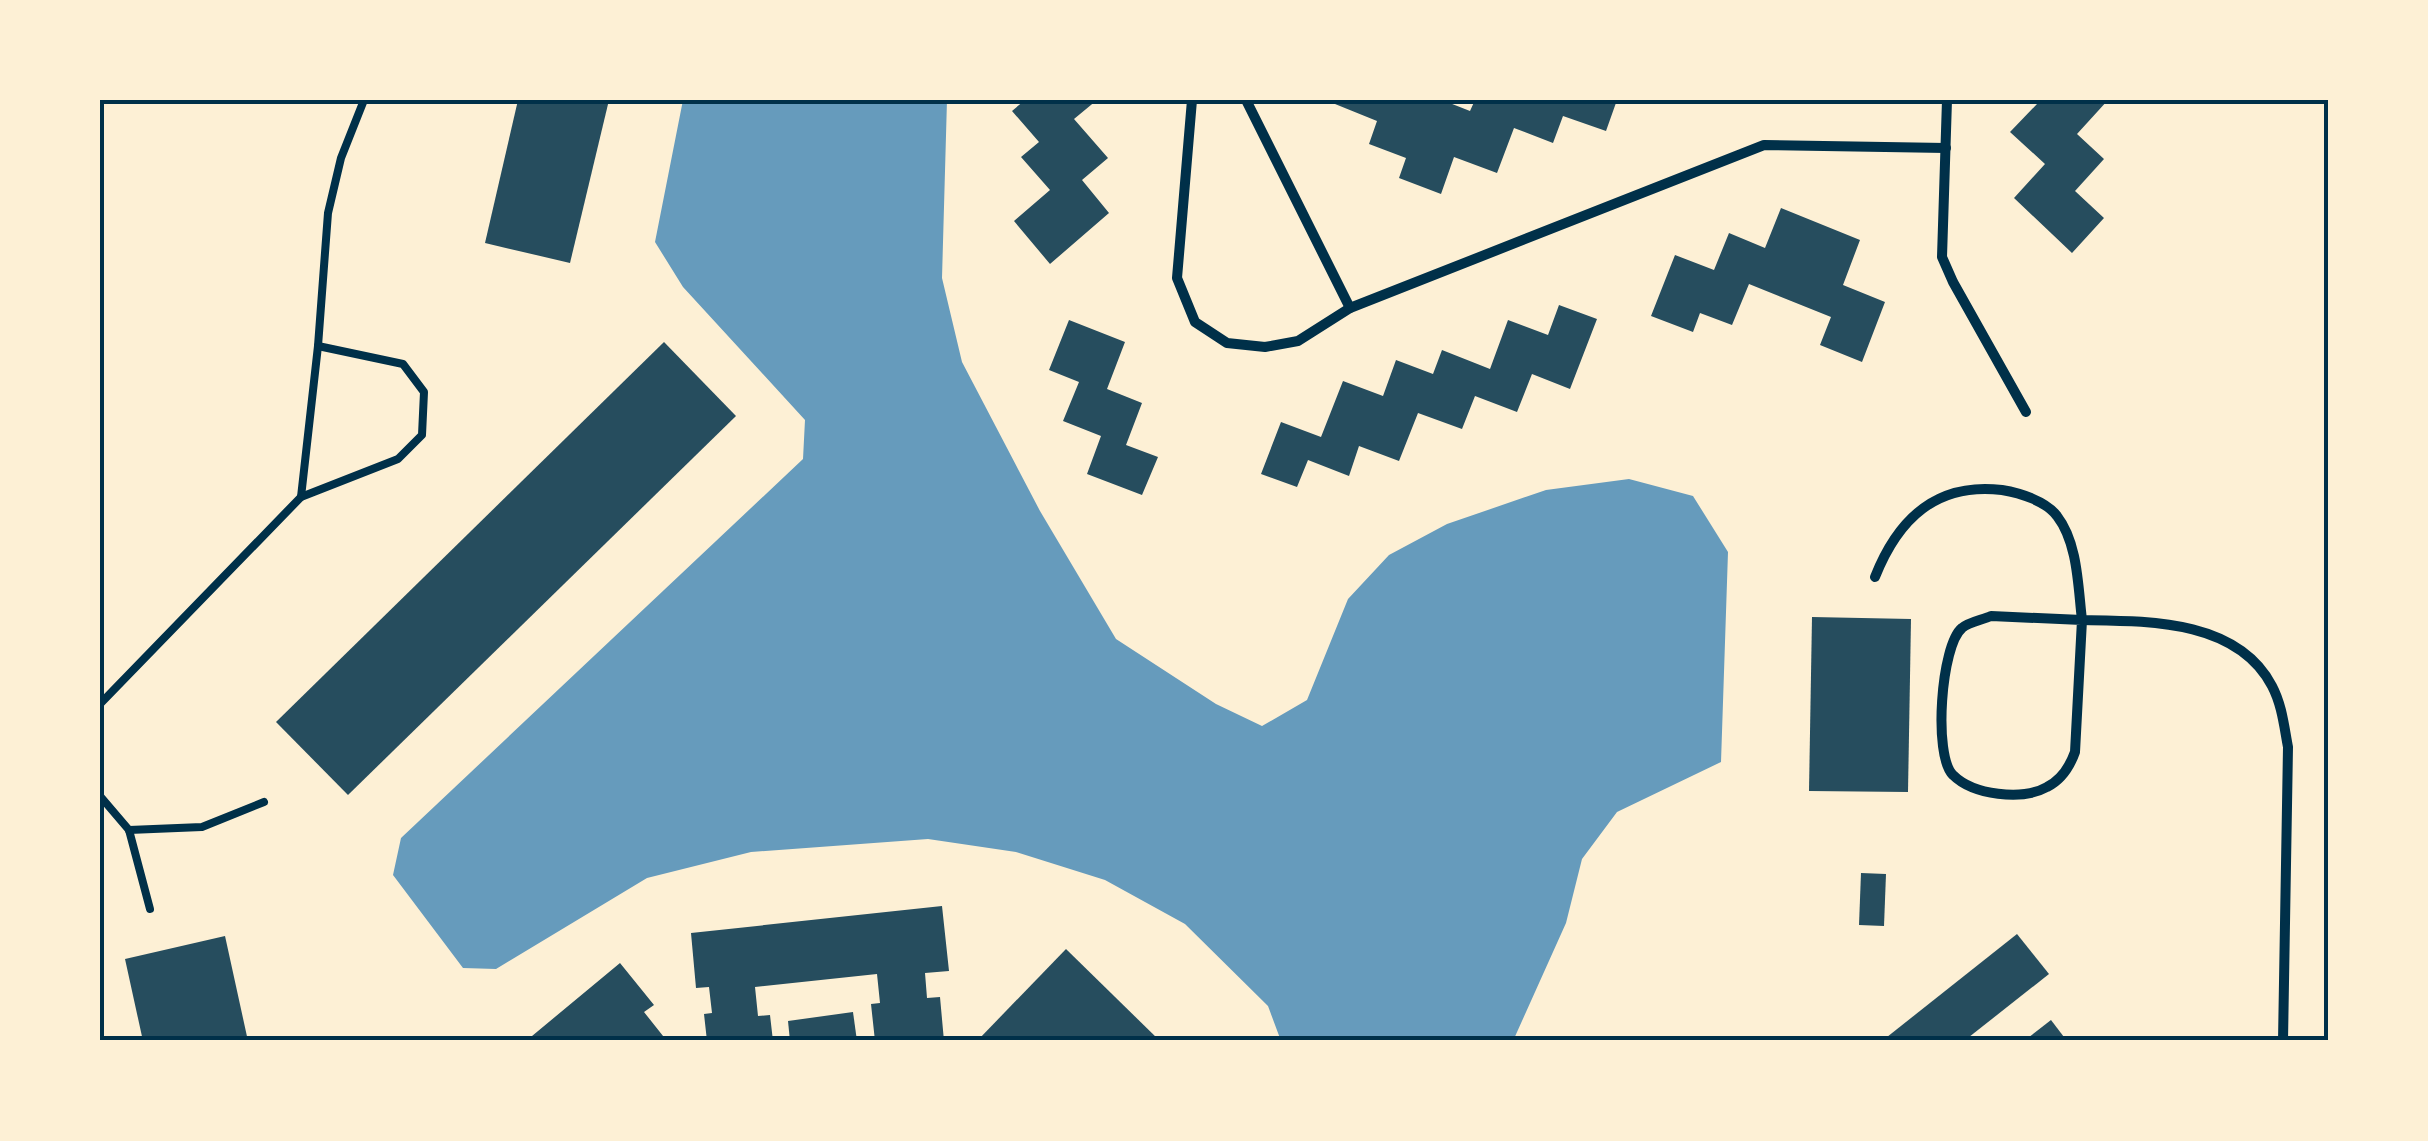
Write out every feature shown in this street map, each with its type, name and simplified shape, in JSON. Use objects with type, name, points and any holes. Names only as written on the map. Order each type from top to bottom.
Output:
[{"type":"street","points":[[1192,100],[1177,278],[1196,322],[1226,343],[1265,347],[1298,341],[1350,308],[1764,145],[1946,148]]},
{"type":"street","points":[[1246,100],[1350,308]]},
{"type":"street","points":[[1947,100],[1942,257],[2026,412]]},
{"type":"street","points":[[1875,577],[1885,552],[1906,522],[1929,503],[1954,493],[1983,488],[2019,492],[2056,513],[2068,536],[2082,620],[2074,752],[2069,768],[2047,788],[2016,795],[1970,788],[1950,773],[1943,754],[1947,652],[1961,628],[1990,616],[2082,620],[2142,620],[2181,626],[2220,639],[2249,656],[2270,683],[2281,709],[2288,746],[2284,1041]]},
{"type":"lane","points":[[301,496],[328,213],[341,158],[364,100]]},
{"type":"lane","points":[[100,704],[301,496],[398,459],[422,435],[424,392],[403,364],[318,346]]},
{"type":"lane","points":[[100,796],[129,830],[150,909]]},
{"type":"lane","points":[[129,830],[202,827],[264,802]]},
{"type":"water","points":[[683,100],[947,100],[942,278],[962,362],[1040,511],[1116,639],[1216,704],[1262,726],[1307,700],[1348,599],[1389,555],[1447,524],[1546,490],[1629,479],[1693,496],[1728,552],[1721,762],[1617,812],[1582,859],[1566,923],[1513,1041],[1281,1041],[1268,1006],[1185,924],[1105,880],[1016,852],[928,839],[751,852],[647,878],[496,969],[463,968],[393,875],[401,838],[803,459],[805,420],[683,287],[655,242]]},
{"type":"building","points":[[518,100],[609,100],[570,263],[485,243]]},
{"type":"building","points":[[1025,100],[1097,100],[1074,119],[1108,158],[1082,180],[1109,213],[1050,264],[1014,221],[1050,190],[1021,157],[1039,142],[1012,111]]},
{"type":"building","points":[[1336,100],[1442,100],[1470,111],[1475,100],[1617,100],[1606,131],[1563,116],[1553,143],[1514,128],[1497,173],[1454,157],[1441,194],[1399,178],[1406,158],[1369,144],[1377,121],[1335,104]]},
{"type":"building","points":[[2032,100],[2108,100],[2077,134],[2104,159],[2075,191],[2104,218],[2072,253],[2014,198],[2045,164],[2010,132],[2037,104]]},
{"type":"building","points":[[1781,208],[1860,240],[1843,285],[1885,302],[1862,362],[1820,345],[1831,317],[1749,284],[1732,325],[1700,313],[1693,332],[1651,316],[1675,255],[1714,270],[1729,233],[1765,248]]},
{"type":"building","points":[[1559,305],[1597,319],[1570,389],[1532,374],[1517,412],[1475,396],[1462,429],[1418,413],[1399,461],[1359,446],[1349,476],[1308,460],[1297,487],[1261,474],[1281,422],[1321,437],[1343,381],[1383,396],[1396,360],[1433,374],[1442,350],[1490,369],[1508,320],[1548,335]]},
{"type":"building","points":[[1069,320],[1125,342],[1107,389],[1142,403],[1126,445],[1158,457],[1142,495],[1087,474],[1101,436],[1063,421],[1079,382],[1049,370]]},
{"type":"building","points":[[664,342],[736,416],[348,795],[276,722]]},
{"type":"building","points":[[1812,617],[1911,619],[1908,792],[1809,791]]},
{"type":"building","points":[[1861,873],[1886,874],[1884,926],[1859,925]]},
{"type":"building","points":[[942,906],[949,971],[925,973],[927,998],[940,997],[944,1041],[875,1041],[871,1004],[880,1003],[877,974],[755,987],[758,1016],[770,1015],[773,1041],[707,1041],[704,1014],[712,1013],[709,987],[696,988],[691,933]]},
{"type":"building","points":[[2017,934],[2049,974],[1964,1041],[1882,1041]]},
{"type":"building","points":[[225,936],[248,1041],[143,1041],[125,959]]},
{"type":"building","points":[[1066,949],[1160,1041],[977,1041]]},
{"type":"building","points":[[620,963],[654,1005],[644,1012],[667,1041],[526,1041]]},
{"type":"building","points":[[853,1012],[857,1041],[790,1041],[788,1021]]},
{"type":"building","points":[[2051,1020],[2067,1041],[2024,1041]]}]
